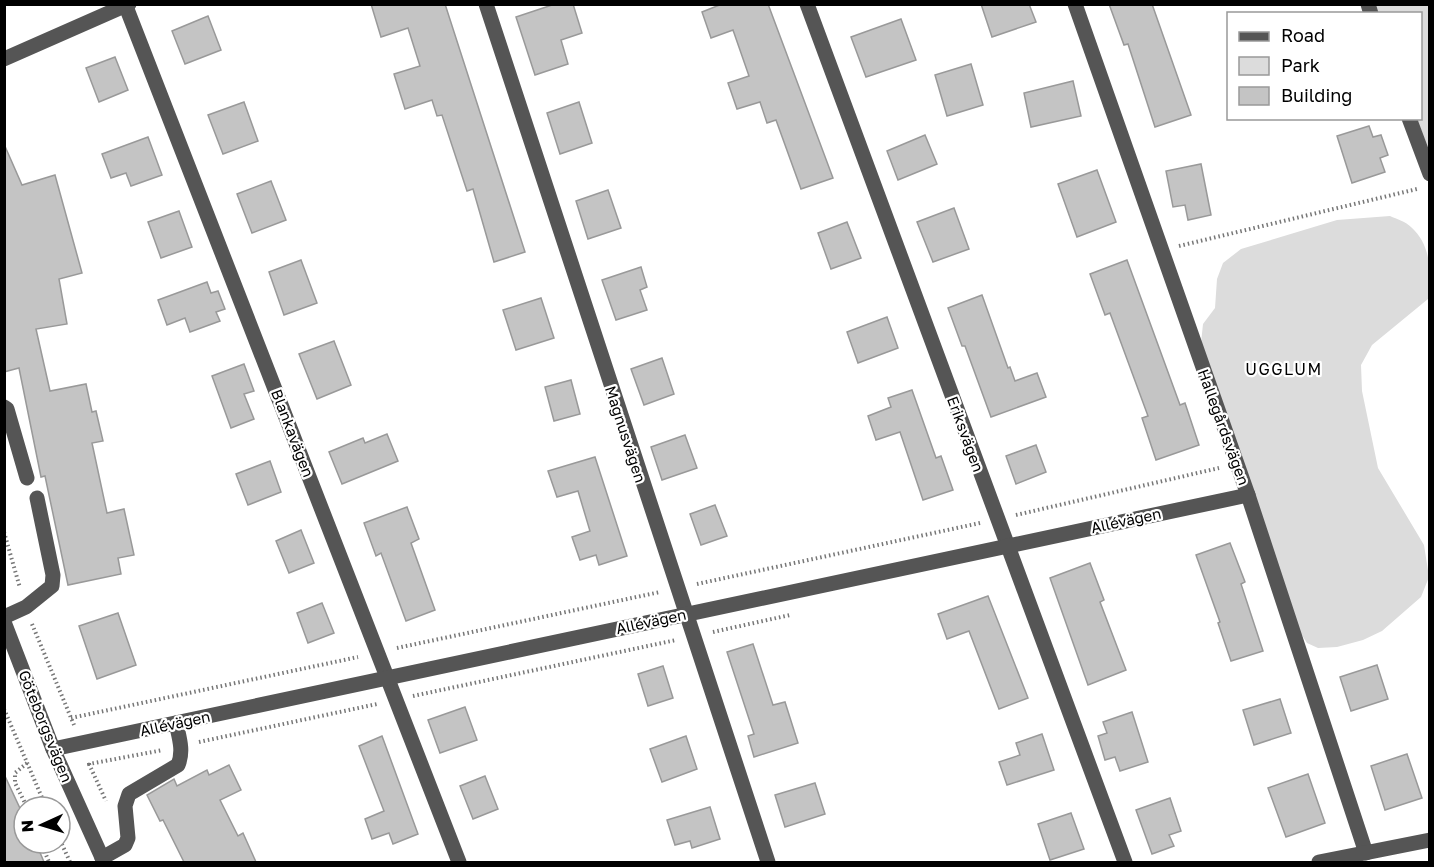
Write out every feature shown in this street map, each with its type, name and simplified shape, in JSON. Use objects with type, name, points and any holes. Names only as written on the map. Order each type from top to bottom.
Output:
[{"type":"street","name":"Magnusvägen","points":[[486,4],[768,862]]},
{"type":"street","name":"Eriksvägen","points":[[807,4],[1125,862]]},
{"type":"street","name":"Hallegårdsvägen","points":[[1075,4],[1248,495],[1366,853]]},
{"type":"street","points":[[4,59],[127,5]]},
{"type":"street","name":"Blankavägen","points":[[127,5],[459,862]]},
{"type":"street","points":[[1410,120],[1430,174]]},
{"type":"street","points":[[4,407],[7,410],[27,478]]},
{"type":"street","name":"Allévägen","points":[[53,749],[1248,495]]},
{"type":"street","points":[[4,616],[26,607],[52,586],[53,575],[37,498]]},
{"type":"street","name":"Göteborgsvägen","points":[[4,622],[53,749],[103,860]]},
{"type":"street","points":[[103,860],[125,845],[128,838],[125,806],[129,794],[178,765],[181,758],[181,746],[176,723]]},
{"type":"street","points":[[1319,862],[1430,840]]},
{"type":"path","points":[[1182,245],[1418,189]]},
{"type":"path","points":[[71,718],[998,519],[1237,463]]},
{"type":"path","points":[[4,709],[41,795]]},
{"type":"path","points":[[21,795],[15,783],[15,773],[27,763]]},
{"type":"green space","points":[[1375,5],[1429,5],[1429,151],[1417,120],[1422,120],[1422,12],[1378,12]]},
{"type":"green space","points":[[1390,216],[1409,225],[1423,243],[1430,279],[1428,299],[1372,345],[1361,365],[1362,391],[1378,468],[1424,545],[1429,577],[1421,597],[1382,631],[1363,640],[1337,647],[1318,648],[1307,643],[1296,626],[1201,343],[1203,324],[1215,308],[1217,279],[1223,263],[1241,249],[1337,220]]},
{"type":"building","points":[[371,4],[445,4],[525,252],[494,262],[473,189],[467,191],[442,115],[437,116],[432,100],[405,109],[394,74],[420,66],[408,28],[381,37]]},
{"type":"building","points":[[555,4],[573,4],[582,33],[561,40],[568,64],[535,75],[516,17]]},
{"type":"building","points":[[722,4],[768,4],[833,178],[801,189],[776,120],[767,123],[760,102],[737,109],[728,83],[749,76],[733,30],[711,38],[702,12]]},
{"type":"building","points":[[981,4],[1029,4],[1036,22],[992,37]]},
{"type":"building","points":[[1109,4],[1152,4],[1191,115],[1155,127],[1128,44],[1124,45]]},
{"type":"building","points":[[208,16],[221,50],[185,64],[172,31]]},
{"type":"building","points":[[901,19],[916,60],[866,77],[851,37]]},
{"type":"building","points":[[115,57],[128,90],[99,102],[86,68]]},
{"type":"building","points":[[971,64],[983,105],[947,116],[935,75]]},
{"type":"building","points":[[1073,81],[1081,116],[1031,127],[1024,93]]},
{"type":"building","points":[[244,102],[258,141],[223,154],[208,115]]},
{"type":"building","points":[[579,102],[592,143],[560,154],[547,113]]},
{"type":"building","points":[[1369,126],[1373,137],[1381,135],[1388,155],[1380,158],[1385,172],[1352,183],[1337,136]]},
{"type":"building","points":[[925,135],[937,164],[898,180],[887,151]]},
{"type":"building","points":[[148,137],[162,175],[131,186],[126,173],[111,178],[102,154]]},
{"type":"building","points":[[4,144],[22,185],[55,175],[82,273],[59,279],[67,324],[36,329],[50,391],[86,384],[92,412],[96,411],[103,441],[92,443],[107,513],[124,509],[134,555],[118,558],[121,574],[68,585],[45,476],[41,477],[19,368],[4,372]]},
{"type":"building","points":[[1201,164],[1211,215],[1188,220],[1185,205],[1173,207],[1166,171]]},
{"type":"building","points":[[1097,170],[1116,222],[1077,237],[1058,184]]},
{"type":"building","points":[[271,181],[286,220],[252,233],[237,194]]},
{"type":"building","points":[[608,190],[621,228],[588,239],[576,201]]},
{"type":"building","points":[[954,208],[969,249],[933,262],[917,222]]},
{"type":"building","points":[[179,211],[192,247],[161,258],[148,222]]},
{"type":"building","points":[[847,222],[861,258],[831,269],[818,233]]},
{"type":"building","points":[[301,260],[317,303],[284,315],[269,272]]},
{"type":"building","points":[[1127,260],[1180,405],[1185,403],[1199,445],[1156,460],[1142,418],[1148,416],[1110,313],[1105,315],[1090,274]]},
{"type":"building","points":[[641,267],[647,287],[640,290],[647,310],[616,320],[602,280]]},
{"type":"building","points":[[207,282],[211,293],[218,291],[225,309],[216,312],[220,321],[190,332],[185,318],[167,325],[158,300]]},
{"type":"building","points":[[982,295],[1008,368],[1010,367],[1015,381],[1037,373],[1046,397],[991,417],[965,346],[962,346],[948,308]]},
{"type":"building","points":[[541,298],[554,338],[516,350],[503,310]]},
{"type":"building","points":[[887,317],[898,348],[858,363],[847,332]]},
{"type":"building","points":[[334,341],[351,385],[317,399],[299,354]]},
{"type":"building","points":[[662,358],[674,394],[644,405],[631,369]]},
{"type":"building","points":[[244,364],[254,391],[244,394],[254,419],[231,428],[212,376]]},
{"type":"building","points":[[571,380],[580,414],[554,421],[545,387]]},
{"type":"building","points":[[912,390],[936,458],[941,456],[953,490],[923,500],[900,432],[876,440],[868,416],[891,407],[888,398]]},
{"type":"building","points":[[387,434],[398,461],[342,484],[329,452],[363,438],[365,443]]},
{"type":"building","points":[[685,435],[697,468],[662,480],[651,447]]},
{"type":"building","points":[[1036,445],[1046,472],[1016,484],[1006,456]]},
{"type":"building","points":[[595,457],[627,556],[599,565],[596,555],[580,560],[572,537],[590,531],[578,491],[557,497],[548,471]]},
{"type":"building","points":[[270,461],[281,492],[248,505],[236,474]]},
{"type":"building","points":[[715,505],[727,536],[701,545],[690,514]]},
{"type":"building","points":[[407,507],[419,539],[411,543],[435,610],[406,621],[381,553],[376,556],[364,523]]},
{"type":"building","points":[[301,530],[314,563],[289,573],[276,541]]},
{"type":"building","points":[[1230,543],[1245,582],[1241,584],[1263,651],[1231,661],[1196,555]]},
{"type":"building","points":[[1090,563],[1104,600],[1100,602],[1126,670],[1088,685],[1050,578]]},
{"type":"building","points":[[988,596],[1028,698],[999,709],[969,631],[947,639],[938,614]]},
{"type":"building","points":[[322,603],[334,633],[308,643],[297,613]]},
{"type":"building","points":[[118,613],[136,665],[97,679],[79,626]]},
{"type":"building","points":[[753,644],[773,705],[785,702],[798,743],[754,757],[748,736],[754,734],[727,652]]},
{"type":"building","points":[[1377,665],[1388,699],[1351,711],[1340,677]]},
{"type":"building","points":[[663,666],[673,698],[648,706],[638,674]]},
{"type":"building","points":[[1280,699],[1291,733],[1254,745],[1243,710]]},
{"type":"building","points":[[465,707],[477,740],[440,753],[428,720]]},
{"type":"building","points":[[1132,712],[1148,762],[1120,771],[1115,757],[1105,760],[1098,736],[1107,733],[1103,722]]},
{"type":"building","points":[[1042,734],[1054,770],[1007,785],[999,762],[1020,755],[1016,743]]},
{"type":"building","points":[[382,736],[418,834],[393,844],[389,833],[372,839],[365,819],[384,811],[359,746]]},
{"type":"building","points":[[686,736],[697,769],[662,782],[650,749]]},
{"type":"building","points":[[1407,754],[1422,798],[1385,810],[1371,766]]},
{"type":"building","points":[[229,765],[241,790],[220,800],[238,836],[243,833],[256,862],[184,862],[163,820],[160,821],[147,795],[174,779],[177,786],[207,770],[209,775]]},
{"type":"building","points":[[4,774],[14,795],[12,855],[41,855],[44,862],[4,862]]},
{"type":"building","points":[[1308,774],[1325,823],[1286,837],[1268,788]]},
{"type":"building","points":[[485,776],[498,809],[473,819],[460,786]]},
{"type":"building","points":[[815,783],[825,814],[785,827],[775,795]]},
{"type":"building","points":[[1170,798],[1181,831],[1169,835],[1174,846],[1152,854],[1136,810]]},
{"type":"building","points":[[710,807],[720,839],[692,848],[690,841],[675,845],[667,820]]},
{"type":"building","points":[[1071,813],[1084,849],[1050,860],[1038,824]]},
{"type":"district","name":"UGGLUM","points":[[1284,369]]}]
